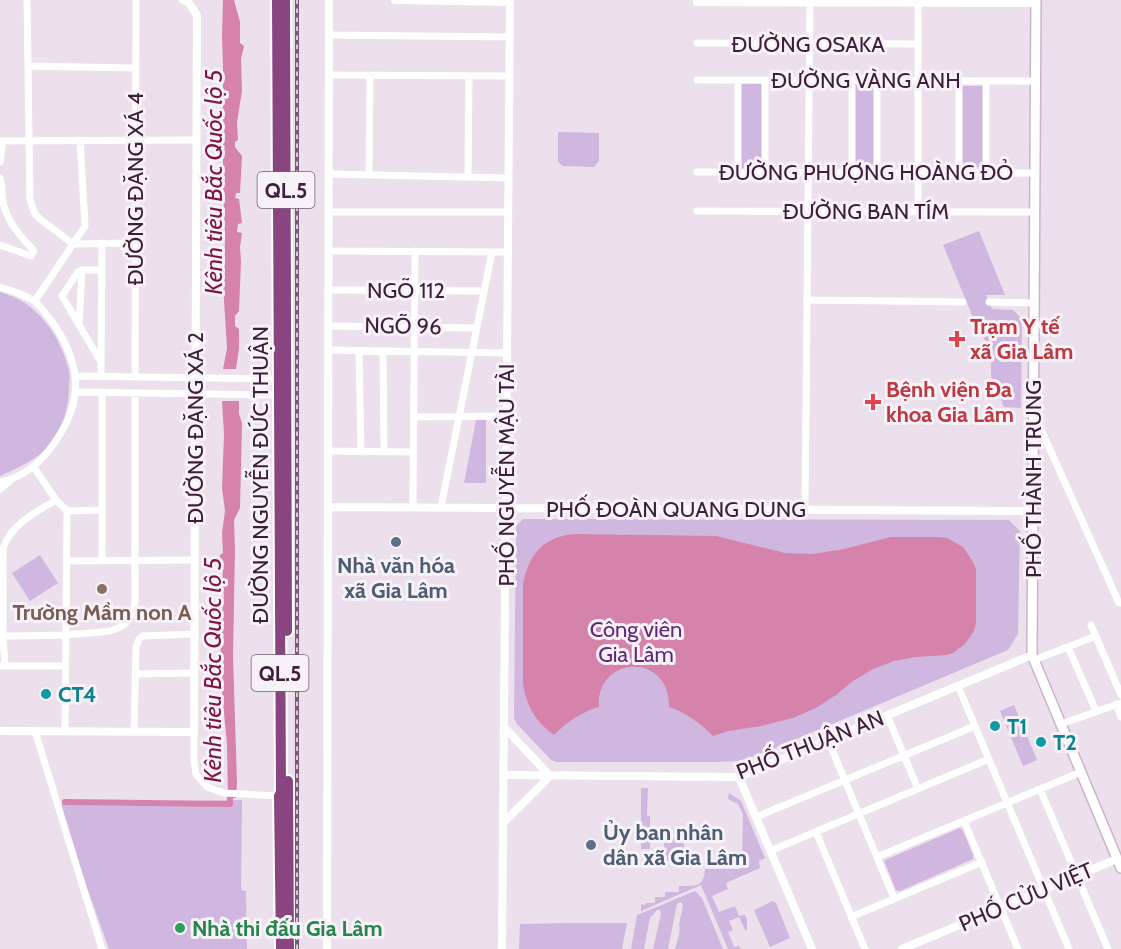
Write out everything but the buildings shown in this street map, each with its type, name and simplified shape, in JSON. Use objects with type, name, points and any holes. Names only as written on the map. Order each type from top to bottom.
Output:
[{"type":"highway","name":"ĐƯỜNG NGUYỄN ĐỨC THUẬN","points":[[277,0],[282,379]]},
{"type":"highway","name":"ĐƯỜNG NGUYỄN ĐỨC THUẬN","points":[[281,949],[279,795],[281,792],[285,0]]},
{"type":"highway","name":"ĐƯỜNG NGUYỄN ĐỨC THUẬN","points":[[282,396],[289,949]]},
{"type":"main road","name":"PHỐ THÀNH TRUNG","points":[[1036,2],[1033,657],[1119,863]]},
{"type":"street","points":[[27,0],[30,200],[34,214],[73,244],[135,243]]},
{"type":"street","name":"ĐƯỜNG ĐẶNG XÁ 4","points":[[135,377],[136,0]]},
{"type":"street","name":"ĐƯỜNG ĐẶNG XÁ 2","points":[[183,0],[189,3],[197,15],[194,732]]},
{"type":"street","points":[[327,949],[329,0]]},
{"type":"street","points":[[395,0],[510,1]]},
{"type":"street","name":"PHỐ NGUYỄN MẬU TÀI","points":[[502,949],[510,1]]},
{"type":"street","points":[[805,509],[810,1]]},
{"type":"street","points":[[697,2],[1036,2]]},
{"type":"street","points":[[918,3],[918,212]]},
{"type":"street","points":[[329,35],[510,37]]},
{"type":"street","name":"ĐƯỜNG OSAKA","points":[[697,43],[918,44]]},
{"type":"street","points":[[28,66],[136,68]]},
{"type":"street","points":[[329,75],[509,76]]},
{"type":"street","points":[[369,175],[370,75]]},
{"type":"street","points":[[468,177],[469,76]]},
{"type":"street","name":"ĐƯỜNG VÀNG ANH","points":[[697,80],[1036,81]]},
{"type":"street","points":[[738,80],[738,172]]},
{"type":"street","points":[[765,80],[765,172]]},
{"type":"street","points":[[852,80],[852,172]]},
{"type":"street","points":[[877,81],[877,172]]},
{"type":"street","points":[[959,81],[959,173]]},
{"type":"street","points":[[986,81],[986,173]]},
{"type":"street","points":[[35,302],[85,226],[80,140]]},
{"type":"street","points":[[0,162],[1,141],[196,140]]},
{"type":"street","name":"ĐƯỜNG PHƯỢNG HOÀNG ĐỎ","points":[[697,172],[1035,173]]},
{"type":"street","points":[[329,174],[508,178]]},
{"type":"street","points":[[0,177],[6,215],[14,230],[34,251],[31,256],[0,244]]},
{"type":"street","name":"ĐƯỜNG BAN TÍM","points":[[697,211],[1035,212]]},
{"type":"street","points":[[329,212],[508,212]]},
{"type":"street","points":[[100,377],[102,243]]},
{"type":"street","points":[[328,251],[508,252]]},
{"type":"street","points":[[413,507],[415,251]]},
{"type":"street","points":[[441,507],[492,252]]},
{"type":"street","points":[[79,325],[82,270]]},
{"type":"street","points":[[101,362],[62,296],[78,272],[102,270]]},
{"type":"street","points":[[0,287],[17,292],[35,302],[49,318],[61,336],[76,376],[76,392],[60,435],[33,466],[0,489]]},
{"type":"street","name":"NGÕ 112","points":[[328,290],[484,291]]},
{"type":"street","points":[[807,300],[963,302]]},
{"type":"street","points":[[989,302],[1034,303]]},
{"type":"street","name":"NGÕ 96","points":[[328,326],[477,328]]},
{"type":"street","points":[[328,350],[507,353]]},
{"type":"street","points":[[359,351],[361,452]]},
{"type":"street","points":[[383,351],[384,452]]},
{"type":"street","points":[[76,376],[282,379]]},
{"type":"street","points":[[76,392],[282,396]]},
{"type":"street","points":[[102,392],[102,561]]},
{"type":"street","points":[[1,636],[108,632],[125,624],[134,610],[135,393]]},
{"type":"street","points":[[1034,413],[1120,603]]},
{"type":"street","points":[[414,417],[507,416]]},
{"type":"street","points":[[328,451],[414,452]]},
{"type":"street","points":[[33,466],[56,500],[67,511],[65,731]]},
{"type":"street","points":[[0,482],[15,477]]},
{"type":"street","points":[[56,500],[24,521],[6,538],[3,549],[2,666],[66,666]]},
{"type":"street","name":"PHỐ ĐOÀN QUANG DUNG","points":[[328,507],[1033,511]]},
{"type":"street","points":[[67,511],[102,510]]},
{"type":"street","points":[[67,561],[195,560]]},
{"type":"street","points":[[1091,625],[1121,695]]},
{"type":"street","points":[[134,732],[136,647],[140,637],[194,634]]},
{"type":"street","points":[[1033,657],[1096,636]]},
{"type":"street","points":[[1068,647],[1096,711]]},
{"type":"street","name":"PHỐ THUẬN AN","points":[[504,775],[740,777],[1033,657]]},
{"type":"street","points":[[136,674],[194,673]]},
{"type":"street","points":[[958,686],[1069,949]]},
{"type":"street","points":[[1061,724],[1119,704],[1121,717]]},
{"type":"street","points":[[887,715],[918,789]]},
{"type":"street","points":[[756,817],[975,726]]},
{"type":"street","points":[[503,823],[550,776],[504,727]]},
{"type":"street","points":[[0,731],[194,732],[196,774],[207,787],[224,793],[279,795]]},
{"type":"street","points":[[35,731],[102,949]]},
{"type":"street","points":[[828,740],[894,898]]},
{"type":"street","points":[[770,851],[989,759]]},
{"type":"street","points":[[877,857],[1081,772]]},
{"type":"street","points":[[740,777],[812,949]]},
{"type":"street","points":[[1040,789],[1108,949]]},
{"type":"street","points":[[964,821],[1018,949]]},
{"type":"street","points":[[816,832],[865,949]]},
{"type":"street","points":[[851,916],[982,862]]},
{"type":"street","name":"PHỐ CỬU VIỆT","points":[[902,949],[914,947],[1044,889],[1119,863]]},
{"type":"green space","points":[[738,80],[766,80],[765,172],[738,172]]},
{"type":"green space","points":[[852,80],[877,81],[877,172],[852,172]]},
{"type":"green space","points":[[962,86],[983,86],[983,167],[962,168]]},
{"type":"green space","points":[[558,132],[599,133],[599,161],[594,167],[563,166],[558,162]]},
{"type":"green space","points":[[979,231],[1005,295],[986,295],[992,309],[1013,310],[1022,319],[1021,408],[1004,407],[991,376],[991,350],[977,327],[943,245]]},
{"type":"green space","points":[[0,292],[25,303],[45,321],[60,344],[70,378],[67,408],[55,437],[45,450],[33,459],[0,476]]},
{"type":"green space","points":[[476,420],[486,420],[486,483],[464,483]]},
{"type":"green space","name":"Công viên Gia Lâm","points":[[523,519],[1009,520],[1020,531],[1018,634],[1008,650],[761,754],[738,761],[557,762],[551,760],[514,718],[516,526]]},
{"type":"green space","points":[[40,555],[58,583],[30,601],[12,573]]},
{"type":"green space","points":[[1014,705],[1037,760],[1023,766],[1000,711]]},
{"type":"green space","points":[[641,788],[648,788],[647,816],[650,816],[650,849],[641,849]]},
{"type":"green space","points":[[729,793],[741,801],[765,858],[759,861],[760,868],[728,882],[726,884],[728,889],[712,896],[719,912],[735,906],[739,916],[745,915],[747,930],[739,917],[729,921],[733,930],[728,932],[734,947],[739,946],[741,949],[728,949],[701,885],[641,911],[641,904],[655,903],[655,897],[665,897],[665,892],[679,892],[679,886],[698,885],[703,880],[705,869],[742,868],[743,814],[738,804],[728,799]]},
{"type":"green space","points":[[242,800],[241,890],[246,891],[247,949],[109,949],[57,804]]},
{"type":"green space","points":[[960,828],[973,859],[900,891],[896,890],[885,860]]},
{"type":"green space","points":[[664,838],[684,839],[684,862],[664,862]]},
{"type":"green space","points":[[695,891],[702,898],[723,949],[675,949],[683,905],[681,902],[677,904],[668,949],[653,949],[661,914],[660,910],[657,910],[650,918],[644,949],[631,949],[637,915]]},
{"type":"green space","points":[[773,901],[776,903],[790,938],[770,947],[754,910]]},
{"type":"green space","points":[[627,923],[622,949],[519,949],[520,924]]},
{"type":"shaded area","points":[[223,0],[234,0],[240,22],[240,43],[244,46],[241,59],[242,91],[237,122],[238,140],[235,142],[235,147],[242,156],[240,193],[236,193],[235,198],[239,199],[242,223],[238,224],[237,232],[242,233],[239,311],[235,316],[235,326],[239,329],[236,369],[223,369],[227,348],[223,285],[225,241]]},
{"type":"shaded area","points":[[222,401],[239,401],[242,423],[240,508],[234,520],[233,656],[236,798],[228,798],[227,744],[219,636],[224,595],[221,585],[223,572],[219,566],[220,555],[223,553],[222,533],[225,511],[222,488],[224,434]]},
{"type":"shaded area","name":"Công viên Gia Lâm","points":[[574,534],[716,536],[785,553],[812,554],[844,549],[891,537],[947,538],[963,547],[976,569],[976,623],[974,631],[965,644],[953,653],[894,661],[873,669],[816,708],[793,718],[713,736],[693,719],[669,707],[666,689],[658,676],[646,669],[633,667],[620,670],[608,678],[601,690],[599,707],[575,718],[554,735],[533,713],[523,684],[523,584],[529,564],[539,549],[554,539]]},
{"type":"waterway","name":"Kênh tiêu Bắc Quốc lộ 5","points":[[65,802],[230,804],[230,792]]},
{"type":"railway","points":[[297,0],[297,949]]},
{"type":"place","name":"Trạm Y tế xã Gia Lâm","points":[[957,339]]},
{"type":"place","name":"Bệnh viện Đa khoa Gia Lâm","points":[[873,402]]},
{"type":"place","name":"Nhà văn hóa xã Gia Lâm","points":[[396,542]]},
{"type":"place","name":"Trường Mầm non A","points":[[102,589]]},
{"type":"place","name":"CT4","points":[[46,694]]},
{"type":"place","name":"T1","points":[[995,726]]},
{"type":"place","name":"T2","points":[[1041,742]]},
{"type":"place","name":"Ủy ban nhân dân xã Gia Lâm","points":[[591,845]]},
{"type":"place","name":"Nhà thi đấu Gia Lâm","points":[[180,928]]}]
